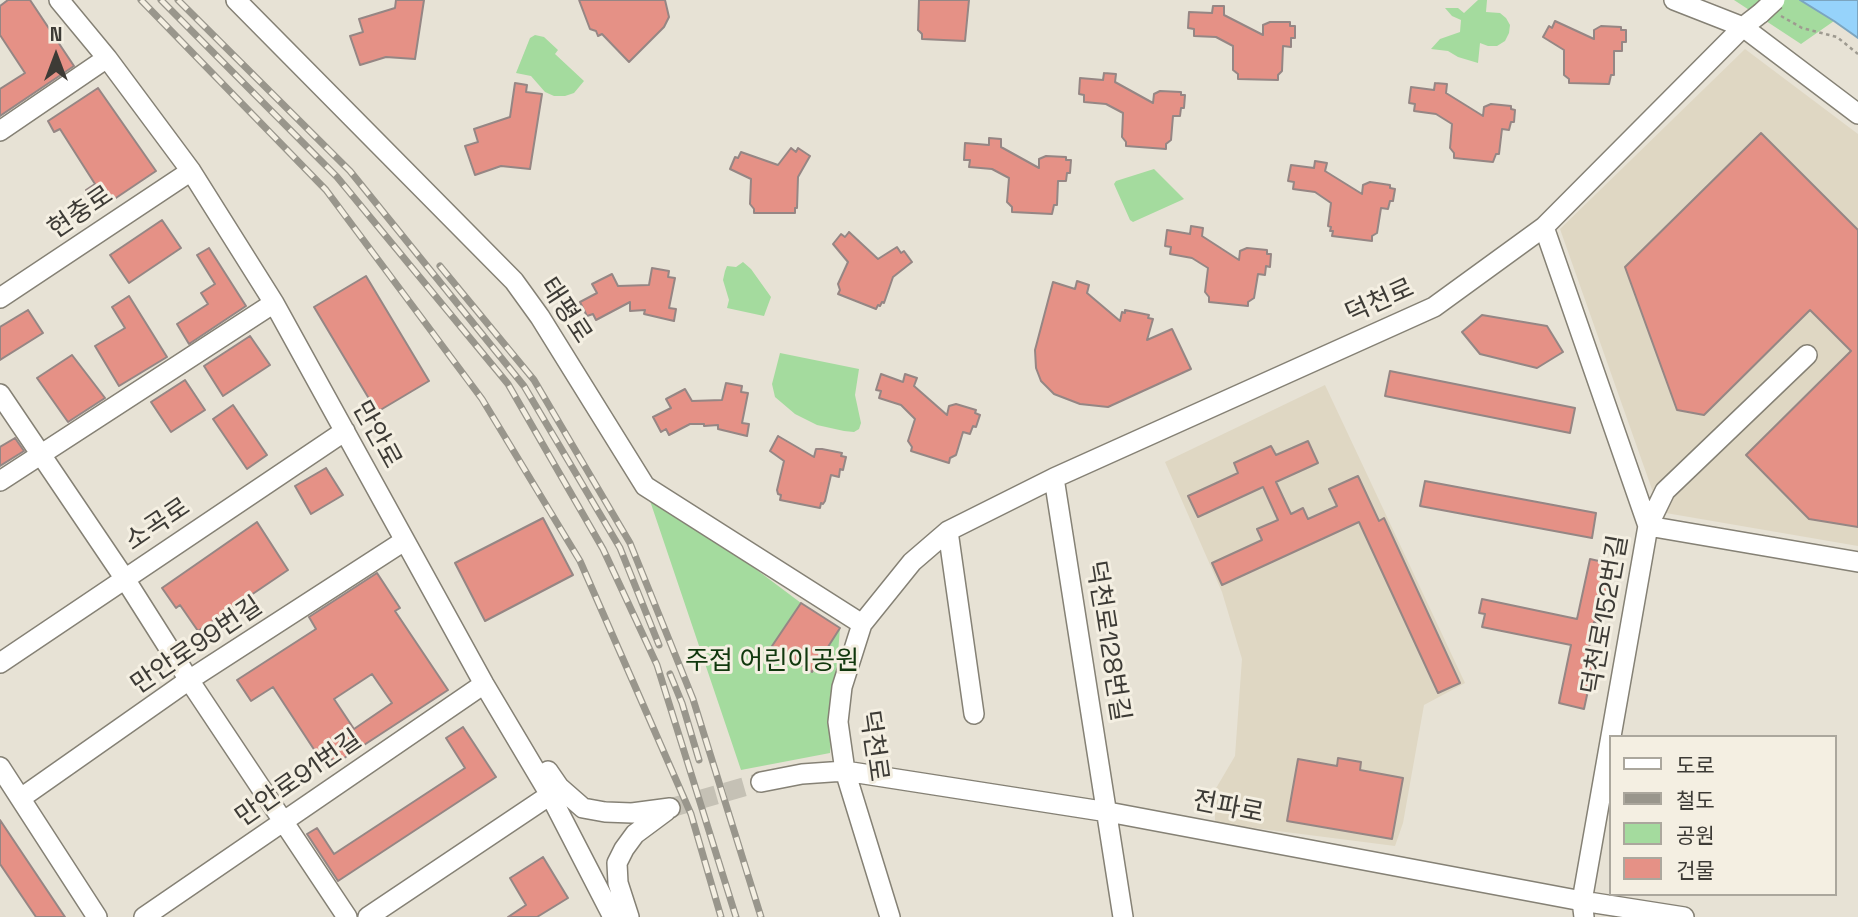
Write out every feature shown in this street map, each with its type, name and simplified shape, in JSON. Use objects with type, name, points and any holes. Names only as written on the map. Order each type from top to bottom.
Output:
[{"type":"street","name":"만안로","points":[[59,0],[107,58],[191,171],[274,303],[484,684],[550,794],[613,917]]},
{"type":"street","name":"태평로","points":[[236,0],[514,281],[540,317],[645,486],[862,624]]},
{"type":"street","points":[[1674,0],[1743,27],[1858,114]]},
{"type":"street","name":"덕천로","points":[[890,917],[845,771],[838,722],[842,687],[862,624],[912,562],[948,531],[1054,478],[1434,307],[1544,228],[1743,27],[1771,9]]},
{"type":"street","points":[[0,131],[107,58]]},
{"type":"street","name":"현충로","points":[[0,298],[191,171]]},
{"type":"street","name":"덕천로152번길","points":[[1544,228],[1648,526],[1613,735]]},
{"type":"street","points":[[0,481],[274,303]]},
{"type":"street","points":[[1807,355],[1665,491],[1648,526],[1858,562]]},
{"type":"street","points":[[0,394],[347,917]]},
{"type":"street","name":"소곡로","points":[[0,663],[345,431]]},
{"type":"street","name":"덕천로128번길","points":[[1054,478],[1123,917]]},
{"type":"street","points":[[948,531],[974,714]]},
{"type":"street","name":"만안로99번길","points":[[21,798],[189,680],[404,541]]},
{"type":"street","name":"만안로91번길","points":[[144,917],[484,684]]},
{"type":"street","points":[[518,742],[537,757],[559,787],[583,808],[604,813],[632,813],[670,808],[635,834],[617,863],[618,883],[629,917]]},
{"type":"street","name":"덕천로152번길","points":[[1583,909],[1610,750]]},
{"type":"street","points":[[0,767],[97,917]]},
{"type":"street","name":"전파로","points":[[761,782],[802,774],[845,771],[1108,813],[1583,909],[1684,917]]},
{"type":"street","points":[[368,917],[550,794]]},
{"type":"path","points":[[1771,9],[1802,28],[1837,37],[1858,54]]},
{"type":"shaded area","points":[[1745,49],[1858,134],[1858,546],[1660,512],[1560,229]]},
{"type":"shaded area","points":[[1325,385],[1465,683],[1424,705],[1403,823],[1395,846],[1215,823],[1215,790],[1235,756],[1242,659],[1222,592],[1165,462]]},
{"type":"green space","points":[[1478,0],[1487,0],[1486,12],[1500,13],[1506,18],[1510,25],[1505,41],[1497,46],[1480,43],[1478,63],[1448,51],[1431,49],[1440,39],[1460,32],[1461,20],[1452,16],[1445,8],[1458,8],[1464,13]]},
{"type":"green space","points":[[1734,0],[1800,0],[1834,21],[1801,44]]},
{"type":"green space","points":[[535,35],[544,37],[558,50],[555,54],[584,81],[574,93],[554,96],[545,92],[531,76],[516,73],[530,38]]},
{"type":"green space","points":[[1154,169],[1184,199],[1133,222],[1114,184],[1116,181]]},
{"type":"green space","points":[[743,262],[771,297],[764,316],[727,308],[729,300],[723,280],[725,271],[727,266],[736,267]]},
{"type":"green space","points":[[780,353],[859,369],[855,395],[861,423],[859,429],[854,432],[817,425],[795,414],[775,397],[772,384]]},
{"type":"green space","name":"주접 어린이공원","points":[[645,486],[801,603],[840,628],[830,753],[741,770]]},
{"type":"water","points":[[1800,0],[1858,0],[1858,38],[1834,21]]},
{"type":"building","points":[[8,0],[30,0],[74,66],[0,116],[0,89],[25,73],[0,35],[0,6]]},
{"type":"building","points":[[396,0],[424,0],[415,59],[386,57],[360,65],[350,36],[363,32],[359,19],[395,8]]},
{"type":"building","points":[[579,0],[665,0],[669,17],[664,27],[629,62],[602,34],[598,36],[596,31],[590,29]]},
{"type":"building","points":[[919,0],[969,0],[965,41],[922,39],[918,30]]},
{"type":"building","points":[[1213,6],[1224,6],[1224,15],[1263,35],[1263,25],[1270,22],[1290,22],[1290,26],[1295,26],[1295,38],[1291,38],[1291,47],[1283,46],[1282,71],[1278,80],[1238,79],[1238,74],[1233,70],[1233,46],[1216,37],[1194,36],[1194,29],[1188,28],[1189,12],[1212,13]]},
{"type":"building","points":[[1555,21],[1594,39],[1594,30],[1601,26],[1621,27],[1621,30],[1626,30],[1626,42],[1622,42],[1622,51],[1614,51],[1614,75],[1611,75],[1609,84],[1569,83],[1569,79],[1564,75],[1564,50],[1543,37]]},
{"type":"building","points":[[1104,73],[1116,74],[1115,82],[1153,103],[1154,94],[1160,91],[1181,92],[1181,95],[1185,95],[1180,116],[1173,116],[1171,140],[1166,144],[1166,149],[1126,146],[1122,137],[1123,113],[1106,104],[1084,102],[1084,95],[1079,94],[1080,78],[1103,80]]},
{"type":"building","points":[[515,83],[527,85],[526,92],[542,94],[530,169],[501,166],[475,175],[465,146],[478,142],[474,129],[510,117]]},
{"type":"building","points":[[1435,83],[1447,84],[1446,93],[1483,116],[1484,107],[1491,104],[1511,106],[1511,109],[1515,110],[1514,122],[1511,122],[1509,130],[1502,129],[1499,154],[1496,154],[1493,162],[1454,158],[1450,148],[1452,124],[1436,114],[1414,111],[1415,104],[1409,103],[1411,87],[1434,90]]},
{"type":"building","points":[[98,88],[156,171],[98,210],[86,190],[95,184],[60,129],[54,132],[48,121]]},
{"type":"building","points":[[1761,133],[1858,230],[1858,527],[1809,519],[1746,455],[1851,351],[1810,310],[1704,415],[1677,410],[1625,267]]},
{"type":"building","points":[[989,138],[1001,139],[1001,147],[1039,168],[1039,159],[1046,156],[1066,157],[1066,160],[1071,160],[1066,181],[1058,181],[1057,205],[1054,205],[1052,214],[1012,212],[1012,207],[1007,202],[1009,178],[992,169],[969,167],[970,160],[964,160],[965,143],[989,145]]},
{"type":"building","points":[[791,148],[796,152],[798,148],[810,156],[798,177],[795,213],[754,213],[750,204],[751,179],[730,169],[735,157],[738,158],[741,152],[778,165]]},
{"type":"building","points":[[1315,161],[1327,163],[1325,171],[1362,194],[1363,185],[1370,182],[1390,185],[1390,188],[1395,189],[1388,209],[1381,208],[1377,233],[1372,236],[1372,241],[1332,236],[1333,231],[1330,231],[1331,227],[1328,226],[1331,203],[1315,192],[1293,189],[1294,182],[1288,181],[1291,165],[1314,168]]},
{"type":"building","points":[[162,220],[181,248],[129,283],[110,255]]},
{"type":"building","points":[[1191,226],[1203,228],[1202,236],[1239,260],[1240,251],[1247,248],[1267,250],[1267,254],[1271,254],[1270,267],[1266,266],[1265,275],[1258,274],[1254,298],[1248,302],[1248,306],[1209,302],[1205,292],[1208,268],[1192,258],[1170,254],[1171,247],[1165,246],[1167,230],[1190,234]]},
{"type":"building","points":[[849,232],[878,259],[897,247],[901,253],[904,251],[912,262],[893,277],[884,303],[876,309],[838,294],[838,284],[848,262],[833,244],[841,234],[845,237]]},
{"type":"building","points":[[209,248],[246,306],[189,344],[177,324],[208,304],[201,293],[215,284],[197,255]]},
{"type":"building","points":[[652,268],[669,271],[668,277],[675,278],[669,308],[676,309],[674,321],[644,314],[645,310],[630,311],[630,302],[596,320],[593,314],[587,316],[580,302],[597,293],[592,284],[612,274],[618,286],[649,285]]},
{"type":"building","points":[[366,276],[429,381],[377,412],[314,307]]},
{"type":"building","points":[[1077,281],[1089,285],[1087,293],[1120,321],[1125,310],[1149,315],[1148,318],[1153,319],[1147,340],[1172,329],[1191,369],[1108,407],[1080,404],[1054,394],[1041,381],[1036,368],[1035,350],[1053,282],[1075,289]]},
{"type":"building","points":[[129,296],[167,357],[119,386],[95,346],[125,328],[112,307]]},
{"type":"building","points":[[28,310],[43,333],[0,360],[0,327]]},
{"type":"building","points":[[1482,315],[1547,326],[1563,352],[1537,368],[1480,354],[1462,332]]},
{"type":"building","points":[[250,336],[270,365],[223,396],[204,366]]},
{"type":"building","points":[[72,355],[105,398],[68,422],[37,378]]},
{"type":"building","points":[[1390,371],[1575,408],[1570,433],[1385,396]]},
{"type":"building","points":[[881,374],[903,382],[905,374],[917,378],[914,386],[947,415],[949,406],[956,404],[976,410],[975,413],[980,415],[970,434],[963,432],[956,455],[950,458],[949,463],[911,451],[912,447],[908,441],[915,419],[901,405],[879,398],[881,391],[876,390]]},
{"type":"building","points":[[185,380],[205,410],[171,432],[151,402]]},
{"type":"building","points":[[726,383],[742,386],[741,392],[748,393],[742,423],[749,424],[747,436],[718,429],[718,425],[704,424],[690,424],[669,435],[666,429],[661,432],[653,417],[671,408],[666,399],[685,389],[692,401],[722,400]]},
{"type":"building","points":[[233,405],[267,455],[247,469],[213,419]]},
{"type":"building","points":[[778,436],[814,457],[816,449],[822,449],[842,453],[841,456],[846,457],[839,477],[831,475],[825,501],[820,508],[780,500],[781,495],[777,490],[784,461],[770,451]]},
{"type":"building","points":[[15,438],[24,451],[0,466],[0,447]]},
{"type":"building","points":[[1308,441],[1318,463],[1276,482],[1291,514],[1303,508],[1308,519],[1337,506],[1329,489],[1358,476],[1379,521],[1384,518],[1460,683],[1438,693],[1359,522],[1222,585],[1212,563],[1262,540],[1257,529],[1278,520],[1263,487],[1198,517],[1188,496],[1238,473],[1234,463],[1271,446],[1276,455]]},
{"type":"building","points":[[326,468],[343,495],[311,514],[295,486]]},
{"type":"building","points":[[1425,481],[1596,513],[1592,538],[1420,506]]},
{"type":"building","points":[[543,518],[573,575],[485,621],[455,563]]},
{"type":"building","points":[[257,522],[288,570],[198,631],[180,605],[176,608],[162,588]]},
{"type":"building","points":[[1590,559],[1612,564],[1600,623],[1594,622],[1589,647],[1597,649],[1584,709],[1559,703],[1571,645],[1482,627],[1485,614],[1479,613],[1482,599],[1577,619]]},
{"type":"building","points":[[377,573],[400,608],[395,611],[448,690],[335,764],[325,749],[317,754],[273,687],[251,701],[237,680],[316,629],[309,617]],"holes":[[[372,674],[392,703],[354,729],[334,699]]]},
{"type":"building","points":[[801,603],[840,628],[812,672],[772,646]]},
{"type":"building","points":[[463,727],[496,777],[338,881],[307,834],[317,828],[334,854],[465,768],[446,738]]},
{"type":"building","points":[[1338,758],[1361,762],[1360,770],[1403,778],[1392,839],[1287,821],[1298,759],[1337,766]]},
{"type":"building","points":[[0,820],[65,917],[36,917],[0,864]]},
{"type":"building","points":[[543,857],[568,898],[537,917],[508,917],[526,905],[510,878]]},
{"type":"tunnel","points":[[670,808],[761,782]]},
{"type":"railway","points":[[141,0],[326,190],[482,399],[580,561],[691,814],[721,917]]},
{"type":"railway","points":[[161,0],[337,177],[508,384],[603,549],[657,665],[736,917]]},
{"type":"railway","points":[[178,0],[350,171],[524,386],[620,548],[659,645]]},
{"type":"railway","points":[[440,266],[534,380],[630,543],[693,699],[761,917]]},
{"type":"railway","points":[[670,674],[682,703],[699,760]]}]
